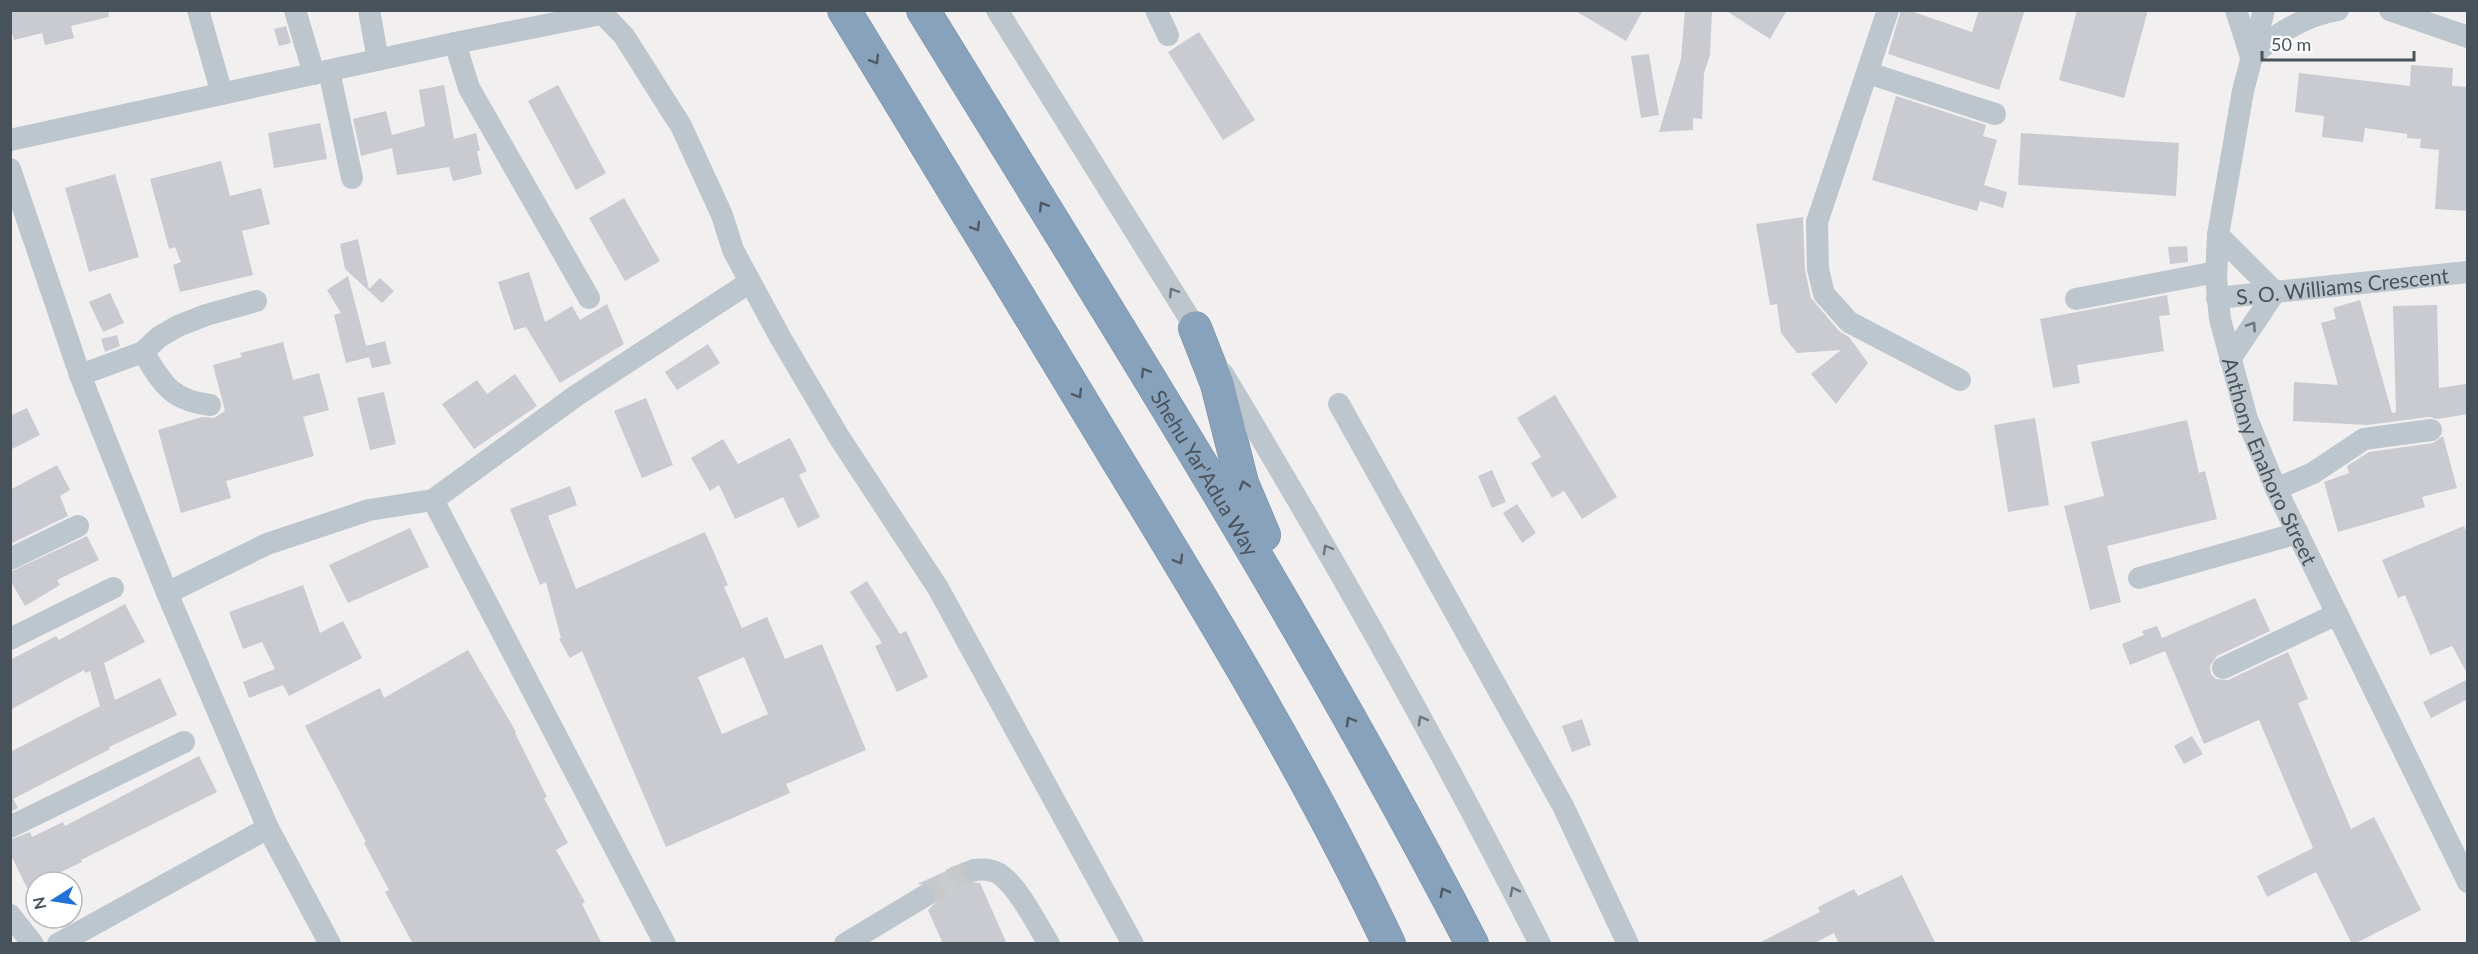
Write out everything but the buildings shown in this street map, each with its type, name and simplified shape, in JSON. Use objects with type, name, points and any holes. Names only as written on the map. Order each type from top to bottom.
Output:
[{"type":"highway","points":[[844,10],[1245,673],[1353,869],[1389,944]]},
{"type":"highway","name":"Shehu Yar'Adua Way","points":[[923,10],[1215,486],[1385,783],[1472,944]]},
{"type":"highway","points":[[1195,328],[1217,384],[1242,483],[1303,638]]},
{"type":"street","points":[[198,10],[222,94]]},
{"type":"street","points":[[295,10],[322,72],[352,178]]},
{"type":"street","points":[[369,10],[378,60]]},
{"type":"street","points":[[997,10],[1195,328],[1347,583],[1496,855],[1540,944]]},
{"type":"street","points":[[1156,10],[1168,35]]},
{"type":"street","points":[[1888,10],[1817,222],[1818,269],[1824,294],[1849,322],[1960,380]]},
{"type":"street","points":[[2236,10],[2251,57],[2272,38],[2288,28],[2309,18],[2338,10]]},
{"type":"street","name":"Anthony Enahoro Street","points":[[2264,10],[2251,57],[2218,235],[2217,298],[2230,359],[2250,427],[2276,489],[2468,882]]},
{"type":"street","points":[[2390,10],[2468,37]]},
{"type":"street","points":[[10,140],[600,12],[624,36],[681,126],[722,216],[733,250],[750,282],[839,437],[938,588],[1133,944]]},
{"type":"street","points":[[455,43],[469,88],[589,298]]},
{"type":"street","points":[[1868,73],[1995,114]]},
{"type":"street","points":[[10,169],[80,375],[167,593],[268,828],[330,944]]},
{"type":"street","points":[[2218,235],[2275,292],[2230,359]]},
{"type":"street","points":[[2076,299],[2216,272]]},
{"type":"street","name":"S. O. Williams Crescent","points":[[2217,298],[2468,272]]},
{"type":"street","points":[[167,593],[267,544],[369,510],[433,500],[577,395],[750,282]]},
{"type":"street","points":[[80,375],[143,352],[159,337],[178,326],[206,315],[256,301]]},
{"type":"street","points":[[143,352],[163,385],[177,395],[195,403],[210,405]]},
{"type":"street","points":[[1339,404],[1563,806],[1628,944]]},
{"type":"street","points":[[2276,489],[2313,473],[2364,439],[2431,430]]},
{"type":"street","points":[[433,500],[665,944]]},
{"type":"street","points":[[10,559],[78,526]]},
{"type":"street","points":[[2139,578],[2298,533]]},
{"type":"street","points":[[10,639],[113,588]]},
{"type":"street","points":[[2223,668],[2337,614]]},
{"type":"street","points":[[10,828],[184,742]]},
{"type":"street","points":[[58,944],[268,828]]},
{"type":"street","points":[[974,870],[991,870],[1001,875],[1013,888],[1048,944]]},
{"type":"street","points":[[845,944],[923,897]]},
{"type":"street","points":[[10,915],[33,944]]},
{"type":"tunnel","points":[[923,897],[956,877],[974,870]]}]
